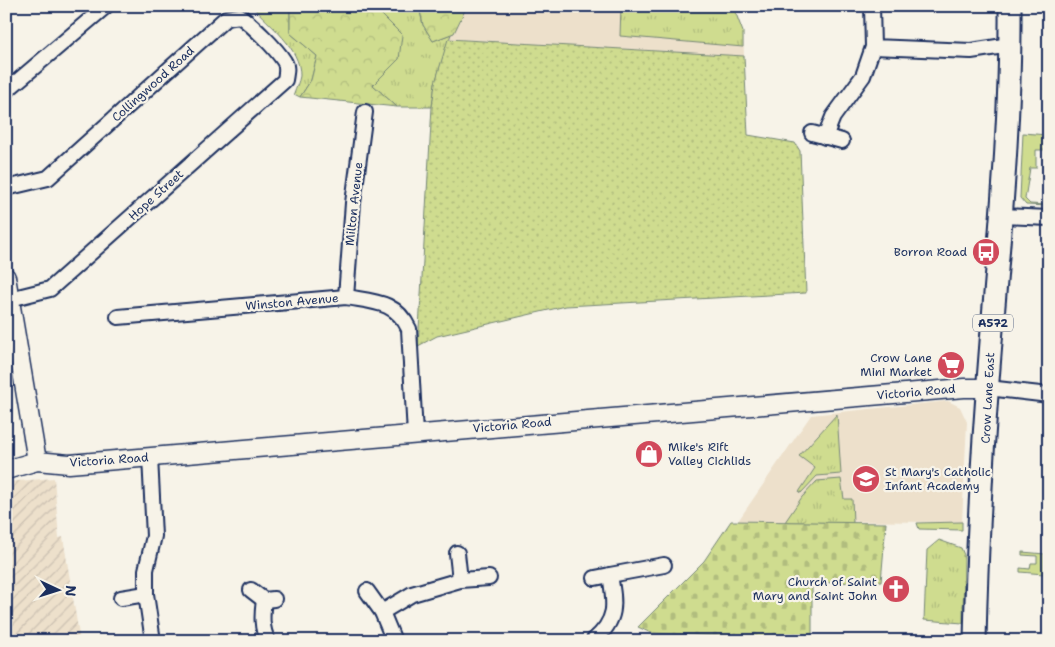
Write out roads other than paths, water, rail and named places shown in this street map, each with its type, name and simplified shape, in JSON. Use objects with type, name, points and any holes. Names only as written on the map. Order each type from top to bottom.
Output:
[{"type":"main road","name":"Crow Lane East","points":[[975,641],[988,388],[1002,216],[1010,6]]},
{"type":"street","points":[[6,91],[106,6]]},
{"type":"street","points":[[842,141],[819,135],[863,76],[873,47],[872,6]]},
{"type":"street","name":"Collingwood Road","points":[[6,188],[48,178],[226,18],[240,16],[249,23],[285,62],[287,70]]},
{"type":"street","points":[[873,47],[971,51],[1010,45]]},
{"type":"street","name":"Hope Street","points":[[10,299],[50,288],[278,87],[285,80],[287,70]]},
{"type":"street","name":"Milton Avenue","points":[[346,297],[353,203],[365,112]]},
{"type":"street","points":[[1002,216],[1049,218]]},
{"type":"street","points":[[6,277],[38,461],[6,470]]},
{"type":"street","name":"Winston Avenue","points":[[118,317],[346,297],[380,303],[396,309],[404,318],[409,329],[415,434]]},
{"type":"street","name":"Victoria Road","points":[[38,461],[60,464],[964,388],[988,388]]},
{"type":"street","points":[[988,388],[1049,395]]},
{"type":"street","points":[[150,457],[154,536],[146,570],[146,594],[153,641]]},
{"type":"street","points":[[457,553],[460,580]]},
{"type":"street","points":[[596,578],[664,565]]},
{"type":"street","points":[[593,641],[606,628],[615,606],[610,575]]},
{"type":"street","points":[[382,612],[412,594],[460,580],[489,578]]},
{"type":"street","points":[[251,590],[269,600],[263,624],[268,641]]},
{"type":"street","points":[[367,591],[382,612],[394,641]]},
{"type":"street","points":[[121,598],[146,594]]},
{"type":"place","name":"Borron Road","points":[[986,252]]},
{"type":"place","name":"Crow Lane Mini Market","points":[[951,365]]},
{"type":"place","name":"Mike's Rift Valley Cichlids","points":[[649,454]]},
{"type":"place","name":"St Mary's Catholic Infant Academy","points":[[866,479]]},
{"type":"place","name":"Church of Saint Mary and Saint John","points":[[896,589]]}]
